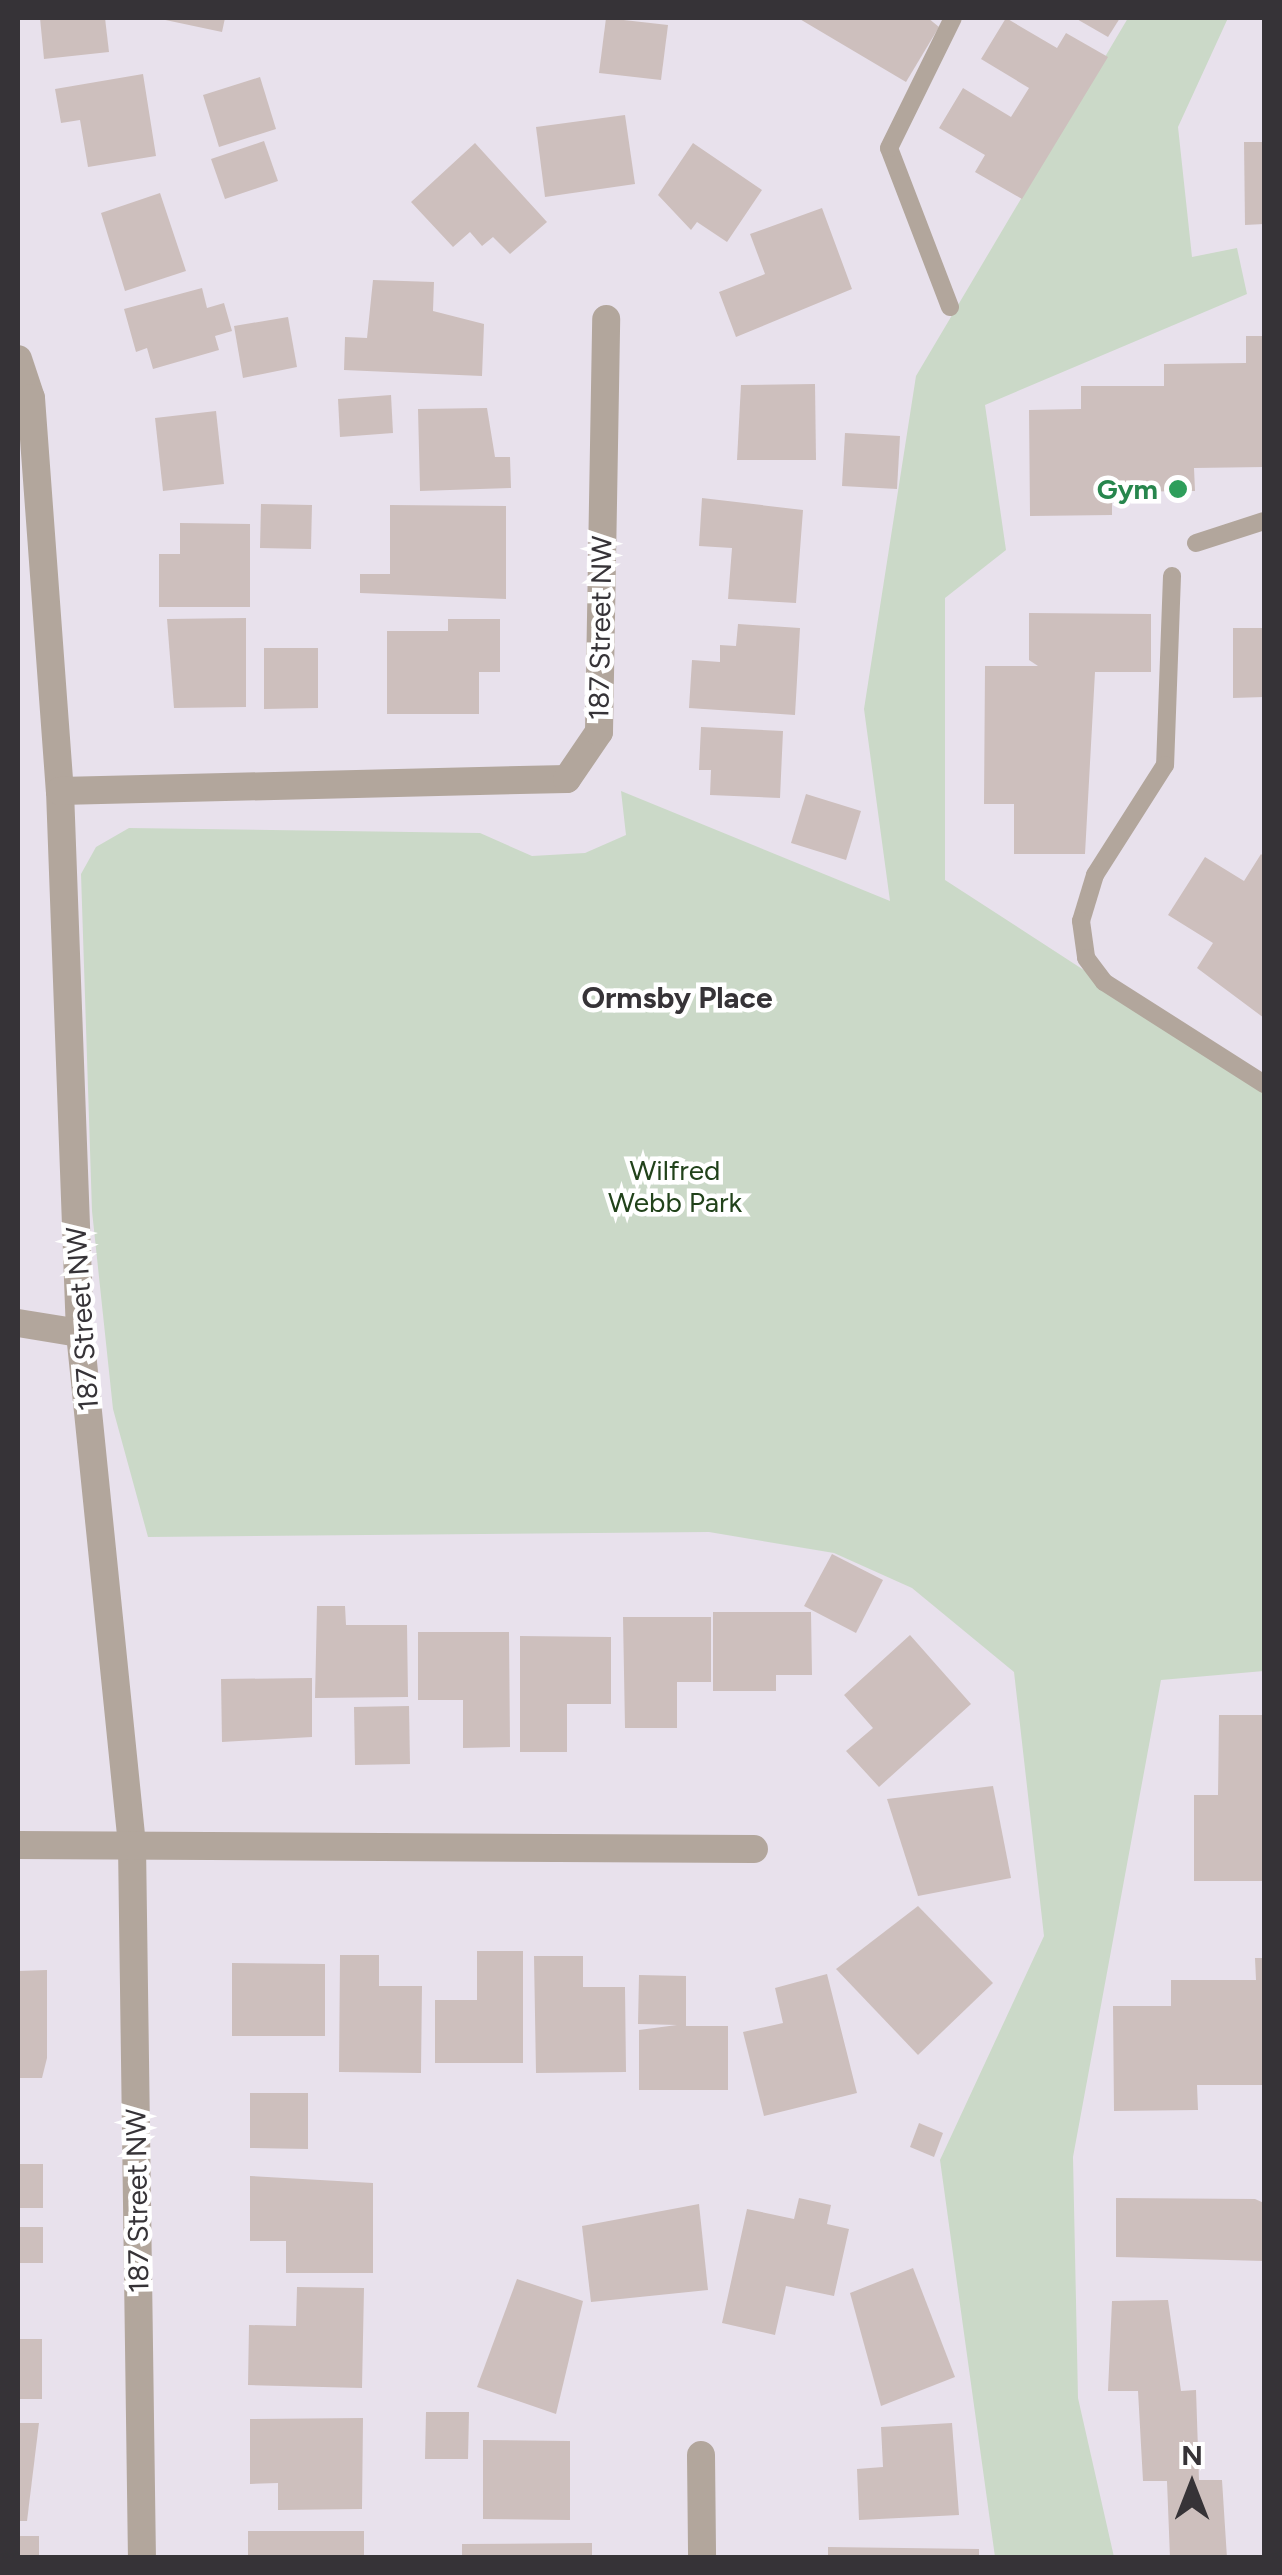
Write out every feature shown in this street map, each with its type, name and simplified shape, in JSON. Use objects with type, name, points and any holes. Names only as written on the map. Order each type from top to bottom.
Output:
[{"type":"street","name":"187 Street NW","points":[[60,791],[568,779],[599,732],[606,319]]},
{"type":"street","name":"187 Street NW","points":[[18,359],[60,791],[80,1333],[132,1845],[142,2558]]},
{"type":"street","points":[[18,1323],[80,1333]]},
{"type":"street","points":[[18,1846],[754,1849]]},
{"type":"street","points":[[701,2455],[702,2558]]},
{"type":"lane","points":[[950,307],[889,148],[952,18]]},
{"type":"lane","points":[[1196,543],[1264,522]]},
{"type":"lane","points":[[1172,576],[1165,765],[1095,875],[1080,921],[1086,958],[1104,982],[1264,1084]]},
{"type":"green space","name":"Wilfred Webb Park","points":[[1128,18],[1228,18],[1178,127],[1192,257],[1237,248],[1247,294],[985,405],[1006,550],[945,598],[945,880],[1264,1087],[1264,1671],[1161,1680],[1073,2157],[1078,2398],[1114,2557],[995,2557],[940,2160],[1044,1936],[1014,1672],[912,1588],[834,1553],[709,1532],[148,1537],[113,1409],[92,1211],[81,874],[96,847],[129,828],[480,833],[532,856],[585,853],[626,835],[621,791],[890,901],[864,709],[916,376]]},
{"type":"building","points":[[40,18],[105,18],[109,52],[44,59]]},
{"type":"building","points":[[156,18],[225,18],[222,32]]},
{"type":"building","points":[[606,18],[668,25],[661,80],[599,73]]},
{"type":"building","points":[[798,18],[928,18],[939,27],[906,82]]},
{"type":"building","points":[[1006,18],[1057,48],[1066,33],[1108,57],[1022,199],[975,172],[985,155],[939,128],[963,88],[1011,117],[1029,88],[981,59]]},
{"type":"building","points":[[1075,18],[1120,18],[1108,37]]},
{"type":"building","points":[[143,74],[156,156],[88,167],[80,120],[61,123],[55,89]]},
{"type":"building","points":[[260,77],[276,129],[219,147],[203,95]]},
{"type":"building","points":[[625,115],[635,184],[545,197],[536,127]]},
{"type":"building","points":[[264,141],[278,181],[225,199],[211,159]]},
{"type":"building","points":[[1244,142],[1264,142],[1264,224],[1245,225]]},
{"type":"building","points":[[475,143],[547,222],[510,254],[493,237],[482,246],[470,232],[453,247],[411,202]]},
{"type":"building","points":[[693,143],[762,190],[727,242],[697,222],[691,230],[658,195]]},
{"type":"building","points":[[160,193],[186,271],[125,291],[101,213]]},
{"type":"building","points":[[822,208],[852,289],[736,337],[719,292],[765,274],[750,234]]},
{"type":"building","points":[[373,280],[434,282],[433,311],[484,324],[482,376],[344,370],[345,337],[367,338]]},
{"type":"building","points":[[202,288],[207,308],[224,303],[232,331],[215,336],[219,350],[153,369],[147,348],[136,352],[124,309]]},
{"type":"building","points":[[288,317],[297,367],[243,378],[234,326]]},
{"type":"building","points":[[1246,336],[1264,336],[1264,467],[1194,468],[1195,491],[1112,492],[1112,515],[1030,516],[1029,410],[1081,409],[1081,386],[1164,386],[1164,364],[1246,363]]},
{"type":"building","points":[[815,384],[816,460],[737,460],[741,385]]},
{"type":"building","points":[[391,395],[393,433],[340,437],[338,399]]},
{"type":"building","points":[[487,408],[495,457],[510,457],[511,488],[420,491],[418,409]]},
{"type":"building","points":[[216,411],[224,484],[163,491],[155,418]]},
{"type":"building","points":[[845,433],[900,436],[897,489],[842,486]]},
{"type":"building","points":[[702,498],[803,510],[796,603],[728,599],[732,548],[699,546]]},
{"type":"building","points":[[261,504],[312,505],[311,549],[260,548]]},
{"type":"building","points":[[390,505],[506,506],[506,599],[360,593],[360,574],[390,574]]},
{"type":"building","points":[[180,523],[250,524],[250,607],[159,607],[159,554],[180,554]]},
{"type":"building","points":[[1029,613],[1151,614],[1151,672],[1095,672],[1085,854],[1014,854],[1014,804],[984,804],[985,666],[1038,666],[1029,660]]},
{"type":"building","points":[[246,618],[246,707],[174,708],[167,619]]},
{"type":"building","points":[[448,619],[500,619],[500,672],[479,672],[479,714],[387,714],[387,631],[448,631]]},
{"type":"building","points":[[738,624],[800,628],[795,715],[689,708],[692,660],[720,662],[720,645],[736,646]]},
{"type":"building","points":[[1233,628],[1264,628],[1264,697],[1233,698]]},
{"type":"building","points":[[264,648],[318,648],[318,708],[264,709]]},
{"type":"building","points":[[701,727],[783,731],[780,798],[710,795],[711,770],[699,770]]},
{"type":"building","points":[[806,794],[861,811],[846,860],[791,843]]},
{"type":"building","points":[[1261,854],[1264,1018],[1197,968],[1213,943],[1168,915],[1205,857],[1244,881]]},
{"type":"building","points":[[832,1554],[883,1580],[856,1633],[804,1606]]},
{"type":"building","points":[[317,1606],[345,1606],[346,1625],[407,1625],[408,1697],[315,1698]]},
{"type":"building","points":[[713,1612],[811,1612],[812,1675],[776,1675],[776,1691],[713,1691]]},
{"type":"building","points":[[623,1617],[711,1617],[711,1682],[677,1682],[677,1728],[625,1728]]},
{"type":"building","points":[[418,1632],[509,1632],[510,1747],[463,1748],[463,1700],[418,1700]]},
{"type":"building","points":[[910,1635],[971,1704],[879,1787],[846,1751],[873,1728],[844,1695]]},
{"type":"building","points":[[520,1636],[611,1637],[611,1704],[567,1704],[567,1752],[520,1752]]},
{"type":"building","points":[[312,1678],[312,1737],[222,1742],[221,1679]]},
{"type":"building","points":[[409,1706],[410,1764],[355,1765],[354,1707]]},
{"type":"building","points":[[1219,1715],[1264,1715],[1264,1881],[1194,1881],[1194,1795],[1218,1795]]},
{"type":"building","points":[[993,1786],[1011,1878],[918,1896],[887,1799]]},
{"type":"building","points":[[918,1906],[993,1983],[918,2055],[836,1969]]},
{"type":"building","points":[[477,1951],[523,1951],[523,2063],[435,2063],[435,2000],[477,2000]]},
{"type":"building","points":[[340,1955],[379,1955],[379,1986],[422,1986],[421,2073],[339,2072]]},
{"type":"building","points":[[534,1956],[583,1956],[583,1987],[625,1987],[626,2072],[536,2073]]},
{"type":"building","points":[[1255,1958],[1264,1958],[1264,2085],[1197,2085],[1198,2110],[1114,2111],[1113,2006],[1171,2006],[1171,1980],[1256,1980]]},
{"type":"building","points":[[232,1963],[325,1964],[325,2036],[232,2036]]},
{"type":"building","points":[[47,1970],[47,2058],[42,2078],[18,2078],[18,1971]]},
{"type":"building","points":[[827,1974],[857,2093],[764,2116],[743,2032],[783,2023],[775,1988]]},
{"type":"building","points":[[639,1975],[686,1976],[686,2026],[728,2026],[728,2090],[639,2090],[639,2030],[677,2025],[638,2024]]},
{"type":"building","points":[[250,2093],[308,2093],[308,2149],[250,2148]]},
{"type":"building","points":[[919,2123],[943,2133],[934,2157],[910,2147]]},
{"type":"building","points":[[18,2164],[43,2164],[43,2208],[18,2208]]},
{"type":"building","points":[[250,2176],[373,2183],[373,2273],[286,2273],[286,2241],[250,2241]]},
{"type":"building","points":[[799,2198],[831,2205],[827,2224],[849,2229],[834,2296],[786,2286],[775,2335],[722,2323],[747,2209],[794,2219]]},
{"type":"building","points":[[1116,2198],[1255,2199],[1264,2203],[1264,2261],[1116,2257]]},
{"type":"building","points":[[699,2204],[708,2290],[591,2302],[582,2226]]},
{"type":"building","points":[[18,2227],[43,2227],[43,2263],[18,2263]]},
{"type":"building","points":[[913,2268],[955,2377],[881,2406],[850,2293]]},
{"type":"building","points":[[517,2279],[583,2301],[556,2414],[477,2387]]},
{"type":"building","points":[[297,2287],[364,2288],[362,2388],[248,2385],[249,2325],[296,2326]]},
{"type":"building","points":[[1168,2300],[1181,2391],[1196,2390],[1199,2480],[1222,2480],[1227,2558],[1170,2558],[1167,2481],[1143,2481],[1138,2391],[1108,2391],[1112,2301]]},
{"type":"building","points":[[18,2339],[42,2339],[42,2399],[18,2399]]},
{"type":"building","points":[[426,2412],[469,2412],[468,2459],[425,2459]]},
{"type":"building","points":[[363,2418],[362,2509],[278,2510],[278,2483],[250,2484],[250,2419]]},
{"type":"building","points":[[18,2423],[39,2423],[27,2521],[18,2521]]},
{"type":"building","points":[[952,2423],[959,2515],[859,2520],[857,2469],[883,2467],[881,2427]]},
{"type":"building","points":[[483,2440],[570,2441],[570,2520],[483,2519]]},
{"type":"building","points":[[248,2531],[364,2531],[364,2558],[248,2558]]},
{"type":"building","points":[[18,2536],[39,2536],[39,2558],[18,2558]]},
{"type":"building","points":[[592,2543],[592,2558],[462,2558],[462,2544]]},
{"type":"building","points":[[828,2547],[979,2549],[979,2558],[828,2558]]},
{"type":"place","name":"Gym","points":[[1178,489]]},
{"type":"district","name":"Ormsby Place","points":[[677,998]]}]
